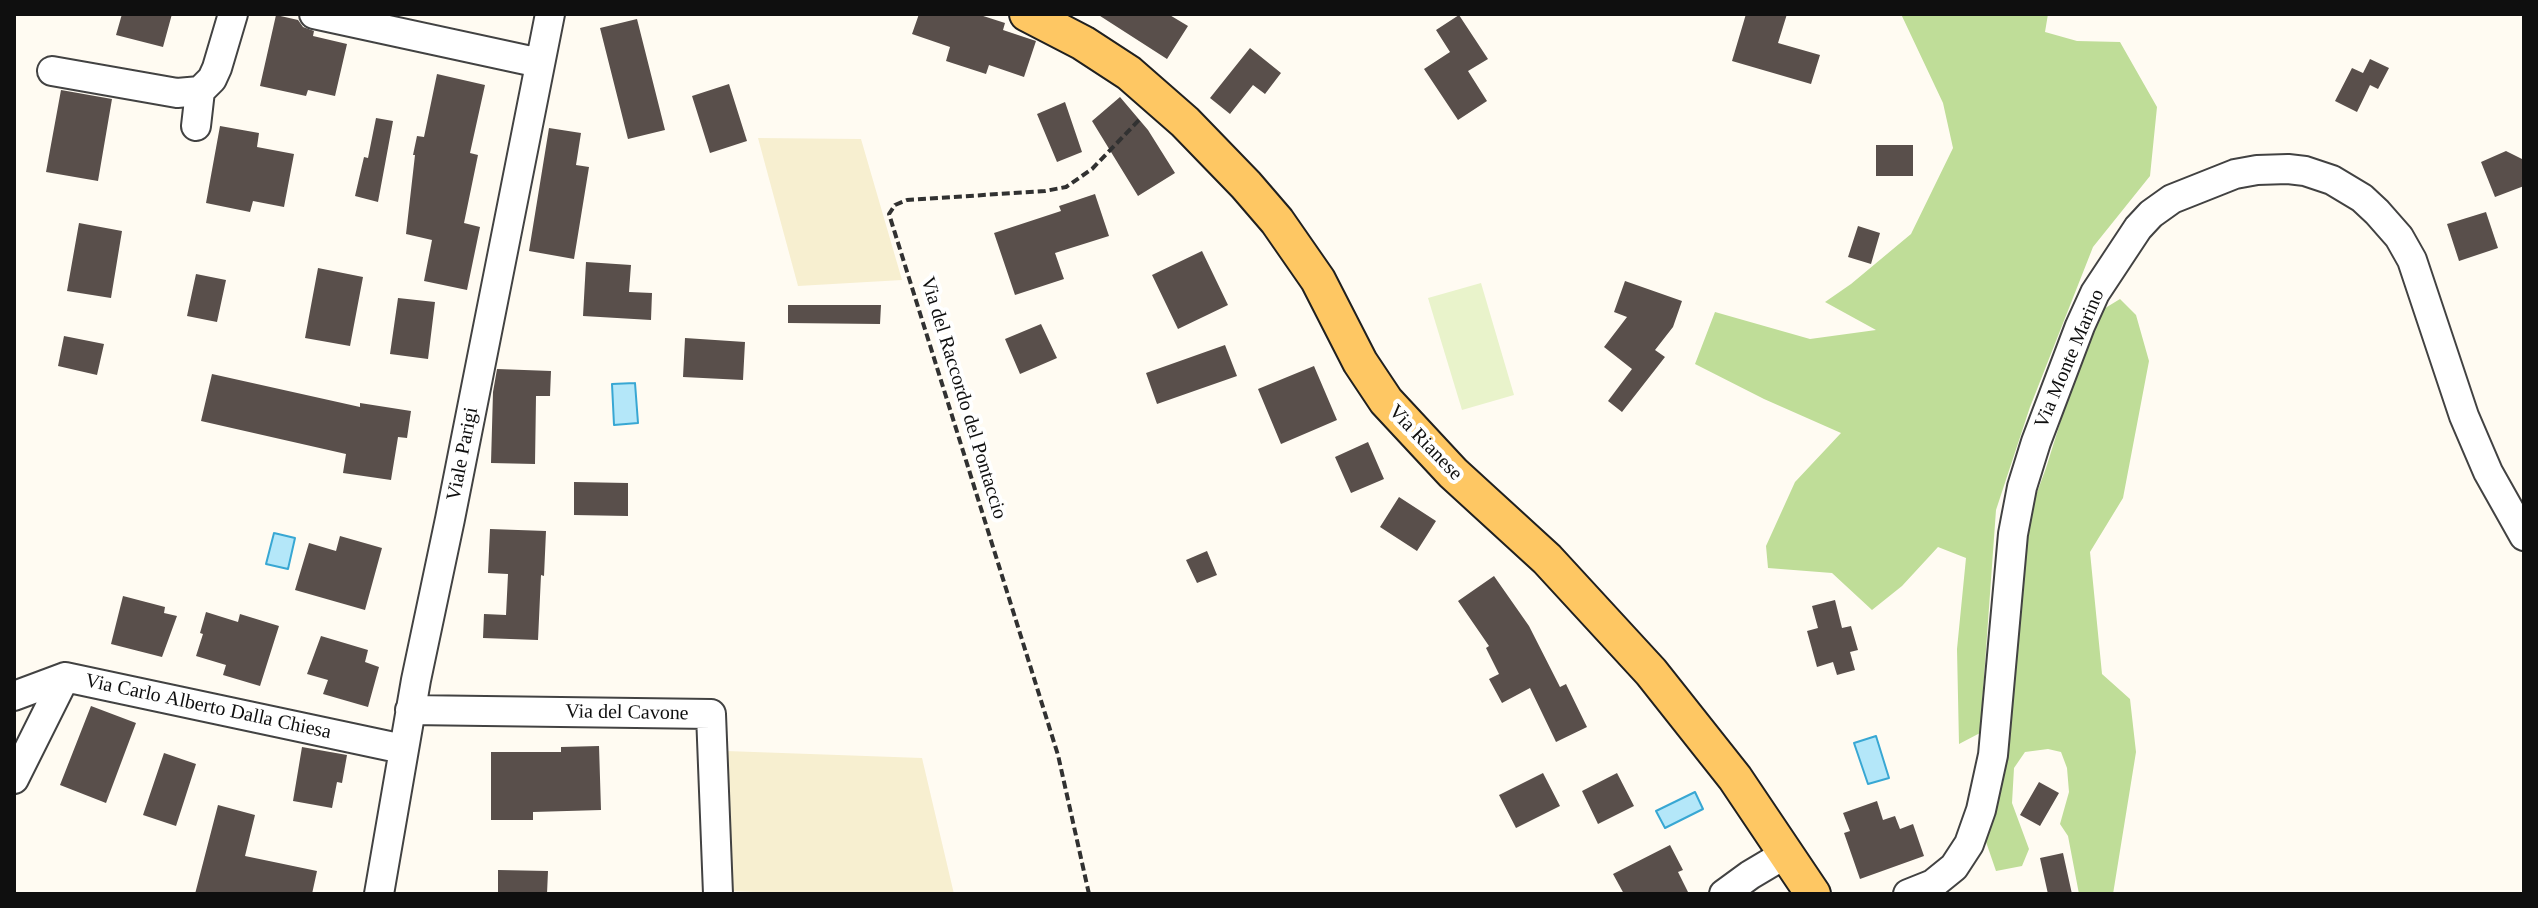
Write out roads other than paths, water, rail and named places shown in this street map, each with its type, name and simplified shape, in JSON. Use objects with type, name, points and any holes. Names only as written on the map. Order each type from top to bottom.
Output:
[{"type":"main road","name":"Via Rianese","points":[[1027,14],[1104,55],[1160,99],[1236,175],[1287,234],[1318,280],[1360,362],[1386,401],[1453,473],[1547,559],[1651,672],[1735,778],[1813,894]]},
{"type":"street","points":[[196,126],[200,91],[212,79],[217,68],[233,14]]},
{"type":"street","points":[[314,14],[540,63]]},
{"type":"street","name":"Viale Parigi","points":[[379,894],[410,710],[550,14]]},
{"type":"street","points":[[52,71],[177,93],[200,91]]},
{"type":"street","name":"Via Monte Marino","points":[[1908,894],[1933,884],[1954,867],[1969,844],[1981,810],[1993,755],[2015,519],[2041,428],[2095,293],[2138,228],[2172,199],[2216,180],[2247,171],[2288,169],[2332,180],[2362,198],[2377,212],[2399,237],[2412,260],[2464,416],[2488,472],[2524,536]]},
{"type":"street","points":[[14,779],[65,677]]},
{"type":"street","name":"Via Carlo Alberto Dalla Chiesa","points":[[14,696],[65,677],[403,749]]},
{"type":"street","name":"Via del Cavone","points":[[410,710],[711,714],[718,894]]},
{"type":"street","points":[[1724,894],[1787,853]]},
{"type":"water","points":[[635,383],[638,423],[614,425],[612,384]]},
{"type":"water","points":[[274,533],[295,538],[288,569],[266,564]]},
{"type":"water","points":[[1876,736],[1889,778],[1868,784],[1854,743]]},
{"type":"water","points":[[1695,792],[1703,809],[1665,828],[1656,811]]}]
